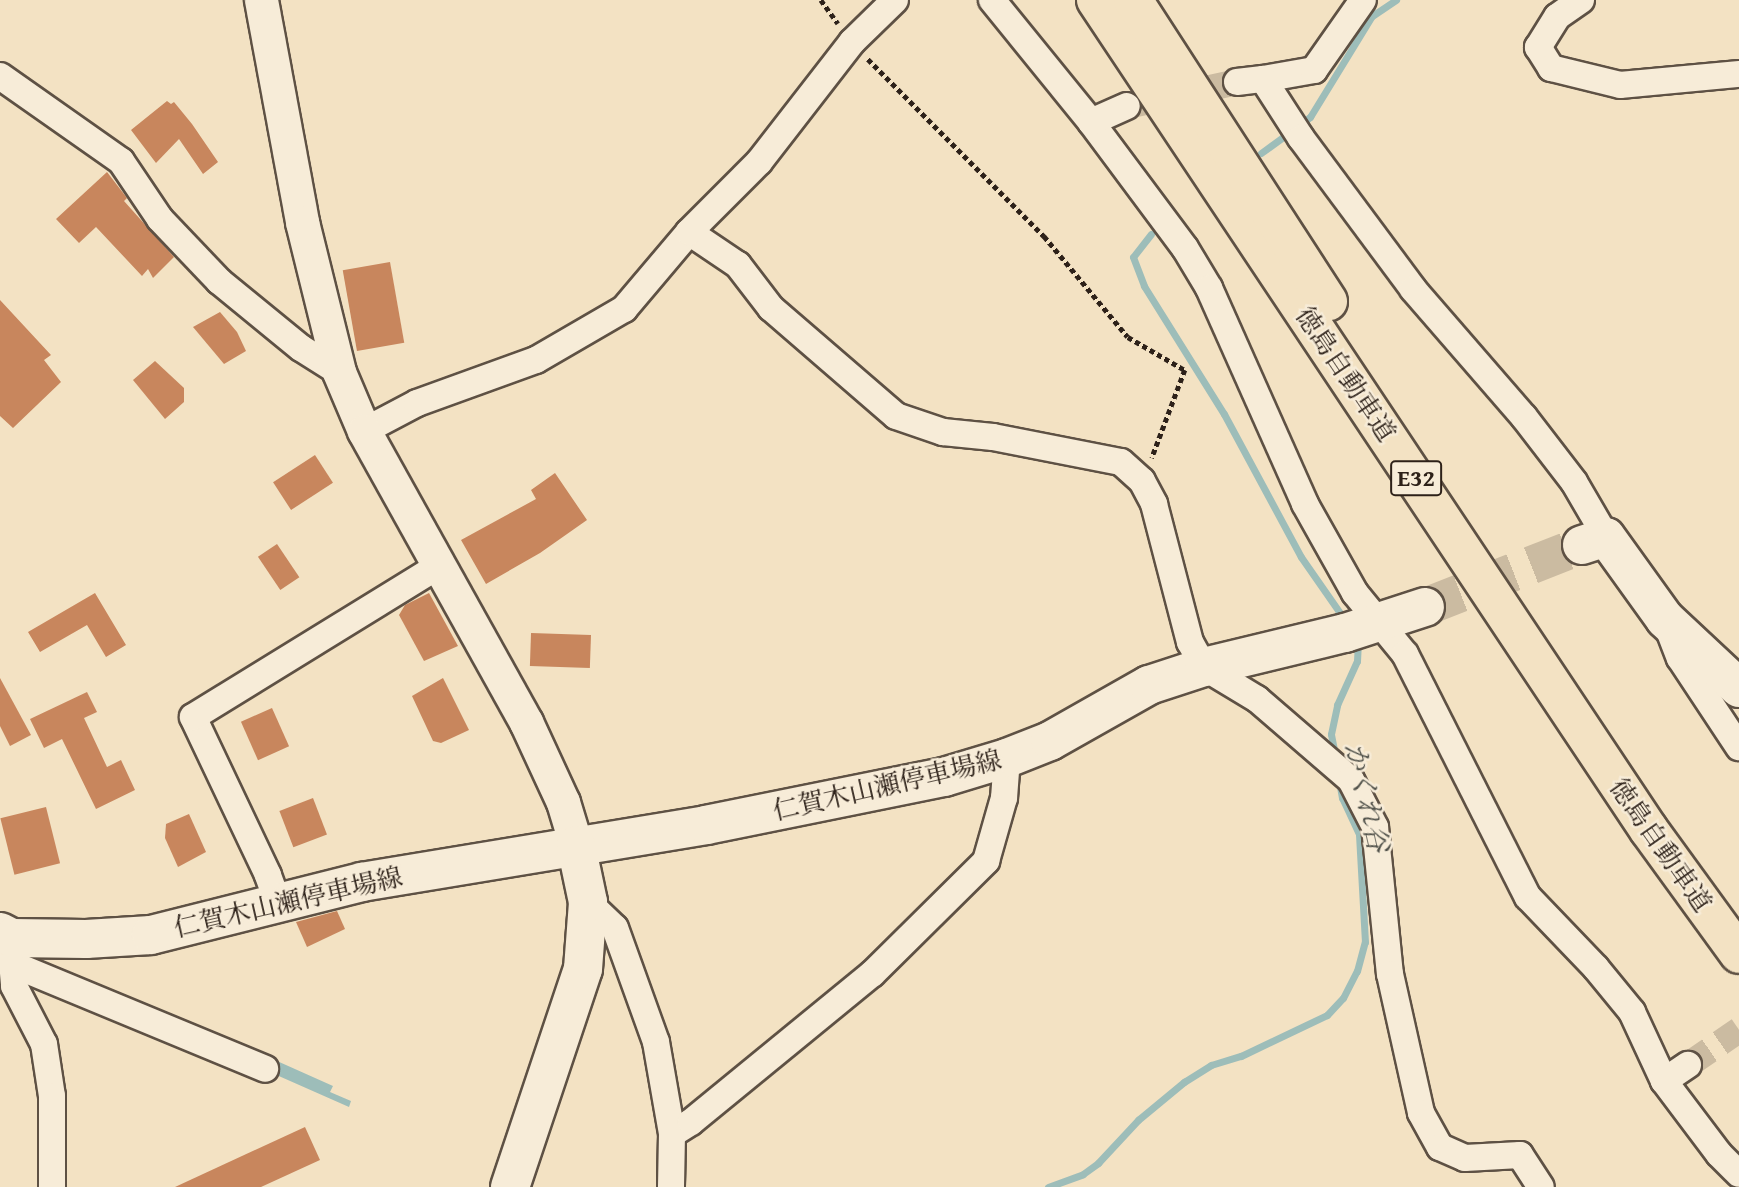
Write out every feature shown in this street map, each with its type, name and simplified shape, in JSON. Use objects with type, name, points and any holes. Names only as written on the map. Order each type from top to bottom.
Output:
[{"type":"highway","name":"徳島自動車道","points":[[1096,0],[1649,830],[1739,954]]},
{"type":"highway","name":"徳島自動車道","points":[[1133,0],[1739,941]]},
{"type":"main road","points":[[1594,541],[1665,619],[1739,688]]},
{"type":"main road","name":"仁賀木山瀬停車場線","points":[[5,948],[151,935],[362,882],[706,825],[944,777],[1007,758],[1050,741],[1149,685],[1204,667],[1361,628],[1425,607]]},
{"type":"main road","points":[[510,1187],[583,968],[588,902],[576,845]]},
{"type":"street","points":[[261,0],[302,222],[339,372],[364,431],[526,722],[563,802],[576,845]]},
{"type":"street","points":[[364,431],[417,403],[536,360],[624,309],[690,232],[759,162],[852,42],[895,0]]},
{"type":"street","points":[[992,0],[1091,122],[1185,248],[1209,288],[1305,503],[1355,593],[1361,628],[1405,654],[1528,897],[1596,968],[1632,1012],[1664,1080],[1719,1154],[1739,1174]]},
{"type":"street","points":[[1237,82],[1314,70],[1363,0]]},
{"type":"street","points":[[1581,0],[1557,17],[1538,47],[1551,68],[1620,85],[1739,75]]},
{"type":"street","points":[[0,76],[121,161],[160,219],[219,281],[301,348],[339,372]]},
{"type":"street","points":[[1263,79],[1413,289],[1541,439],[1574,482],[1594,541]]},
{"type":"street","points":[[1091,122],[1127,106]]},
{"type":"street","points":[[690,232],[738,265],[771,308],[896,415],[943,432],[993,437],[1121,462],[1143,481],[1154,504],[1190,642],[1204,667],[1257,699],[1351,780],[1375,827],[1390,974],[1421,1113],[1440,1147],[1465,1158],[1520,1155],[1541,1187]]},
{"type":"street","points":[[278,903],[268,875],[193,717],[438,566]]},
{"type":"street","points":[[1665,619],[1680,657],[1739,747]]},
{"type":"street","points":[[672,1134],[691,1122],[872,974],[986,861],[1004,798],[1007,758]]},
{"type":"street","points":[[588,902],[615,928],[656,1042],[672,1134],[671,1187]]},
{"type":"street","points":[[5,948],[265,1069]]},
{"type":"street","points":[[5,948],[14,986],[44,1044],[52,1096],[52,1187]]},
{"type":"street","points":[[1664,1080],[1688,1065]]},
{"type":"path","points":[[852,42],[1044,236],[1128,337],[1185,370],[1143,481]]},
{"type":"water","points":[[277,1061],[333,1086],[330,1092],[351,1101],[349,1107],[272,1073]]},
{"type":"building","points":[[167,101],[171,104],[174,102],[218,162],[203,174],[179,139],[156,163],[131,130]]},
{"type":"building","points":[[107,172],[127,198],[124,201],[174,257],[153,278],[148,269],[142,276],[96,227],[79,243],[56,219]]},
{"type":"building","points":[[390,262],[404,343],[357,351],[343,270]]},
{"type":"building","points":[[0,300],[51,355],[44,360],[61,382],[13,428],[0,416]]},
{"type":"building","points":[[220,312],[237,332],[246,351],[224,364],[193,327]]},
{"type":"building","points":[[155,361],[184,388],[184,402],[165,419],[133,380]]},
{"type":"building","points":[[315,455],[333,483],[291,510],[273,482]]},
{"type":"building","points":[[555,473],[587,520],[540,553],[486,584],[461,540],[536,499],[531,490]]},
{"type":"building","points":[[277,544],[299,577],[280,590],[258,557]]},
{"type":"building","points":[[95,593],[126,645],[106,657],[87,625],[40,652],[28,632]]},
{"type":"building","points":[[429,593],[458,646],[424,661],[399,615],[405,605]]},
{"type":"building","points":[[531,633],[591,635],[590,668],[530,666]]},
{"type":"building","points":[[0,678],[31,735],[10,746],[0,726]]},
{"type":"building","points":[[443,678],[469,730],[441,743],[433,741],[412,696]]},
{"type":"building","points":[[87,692],[97,712],[84,718],[107,767],[121,760],[135,790],[96,809],[62,739],[44,748],[30,719]]},
{"type":"building","points":[[272,708],[289,746],[258,760],[241,722]]},
{"type":"building","points":[[313,798],[327,834],[293,847],[279,811]]},
{"type":"building","points":[[46,807],[60,863],[14,875],[0,818]]},
{"type":"building","points":[[189,814],[206,852],[178,867],[165,838],[166,824]]},
{"type":"building","points":[[337,911],[345,929],[307,947],[296,922]]},
{"type":"building","points":[[305,1127],[320,1160],[261,1187],[175,1187]]},
{"type":"waterway","name":"かくれ谷","points":[[1300,125],[1310,117],[1372,16],[1396,0]]},
{"type":"waterway","name":"かくれ谷","points":[[1261,153],[1290,132]]},
{"type":"waterway","name":"かくれ谷","points":[[1151,234],[1133,257],[1144,286],[1224,414],[1301,557],[1345,620]]},
{"type":"waterway","name":"かくれ谷","points":[[1335,755],[1331,734],[1337,705],[1357,661],[1358,643]]},
{"type":"waterway","name":"かくれ谷","points":[[1048,1187],[1083,1174],[1098,1163],[1138,1120],[1184,1082],[1211,1065],[1241,1056],[1327,1015],[1343,998],[1357,971],[1365,942],[1359,834],[1342,798],[1339,781]]},
{"type":"tunnel","points":[[1127,106],[1237,82]]},
{"type":"tunnel","points":[[1425,607],[1582,545]]},
{"type":"tunnel","points":[[1688,1065],[1739,1030]]}]
